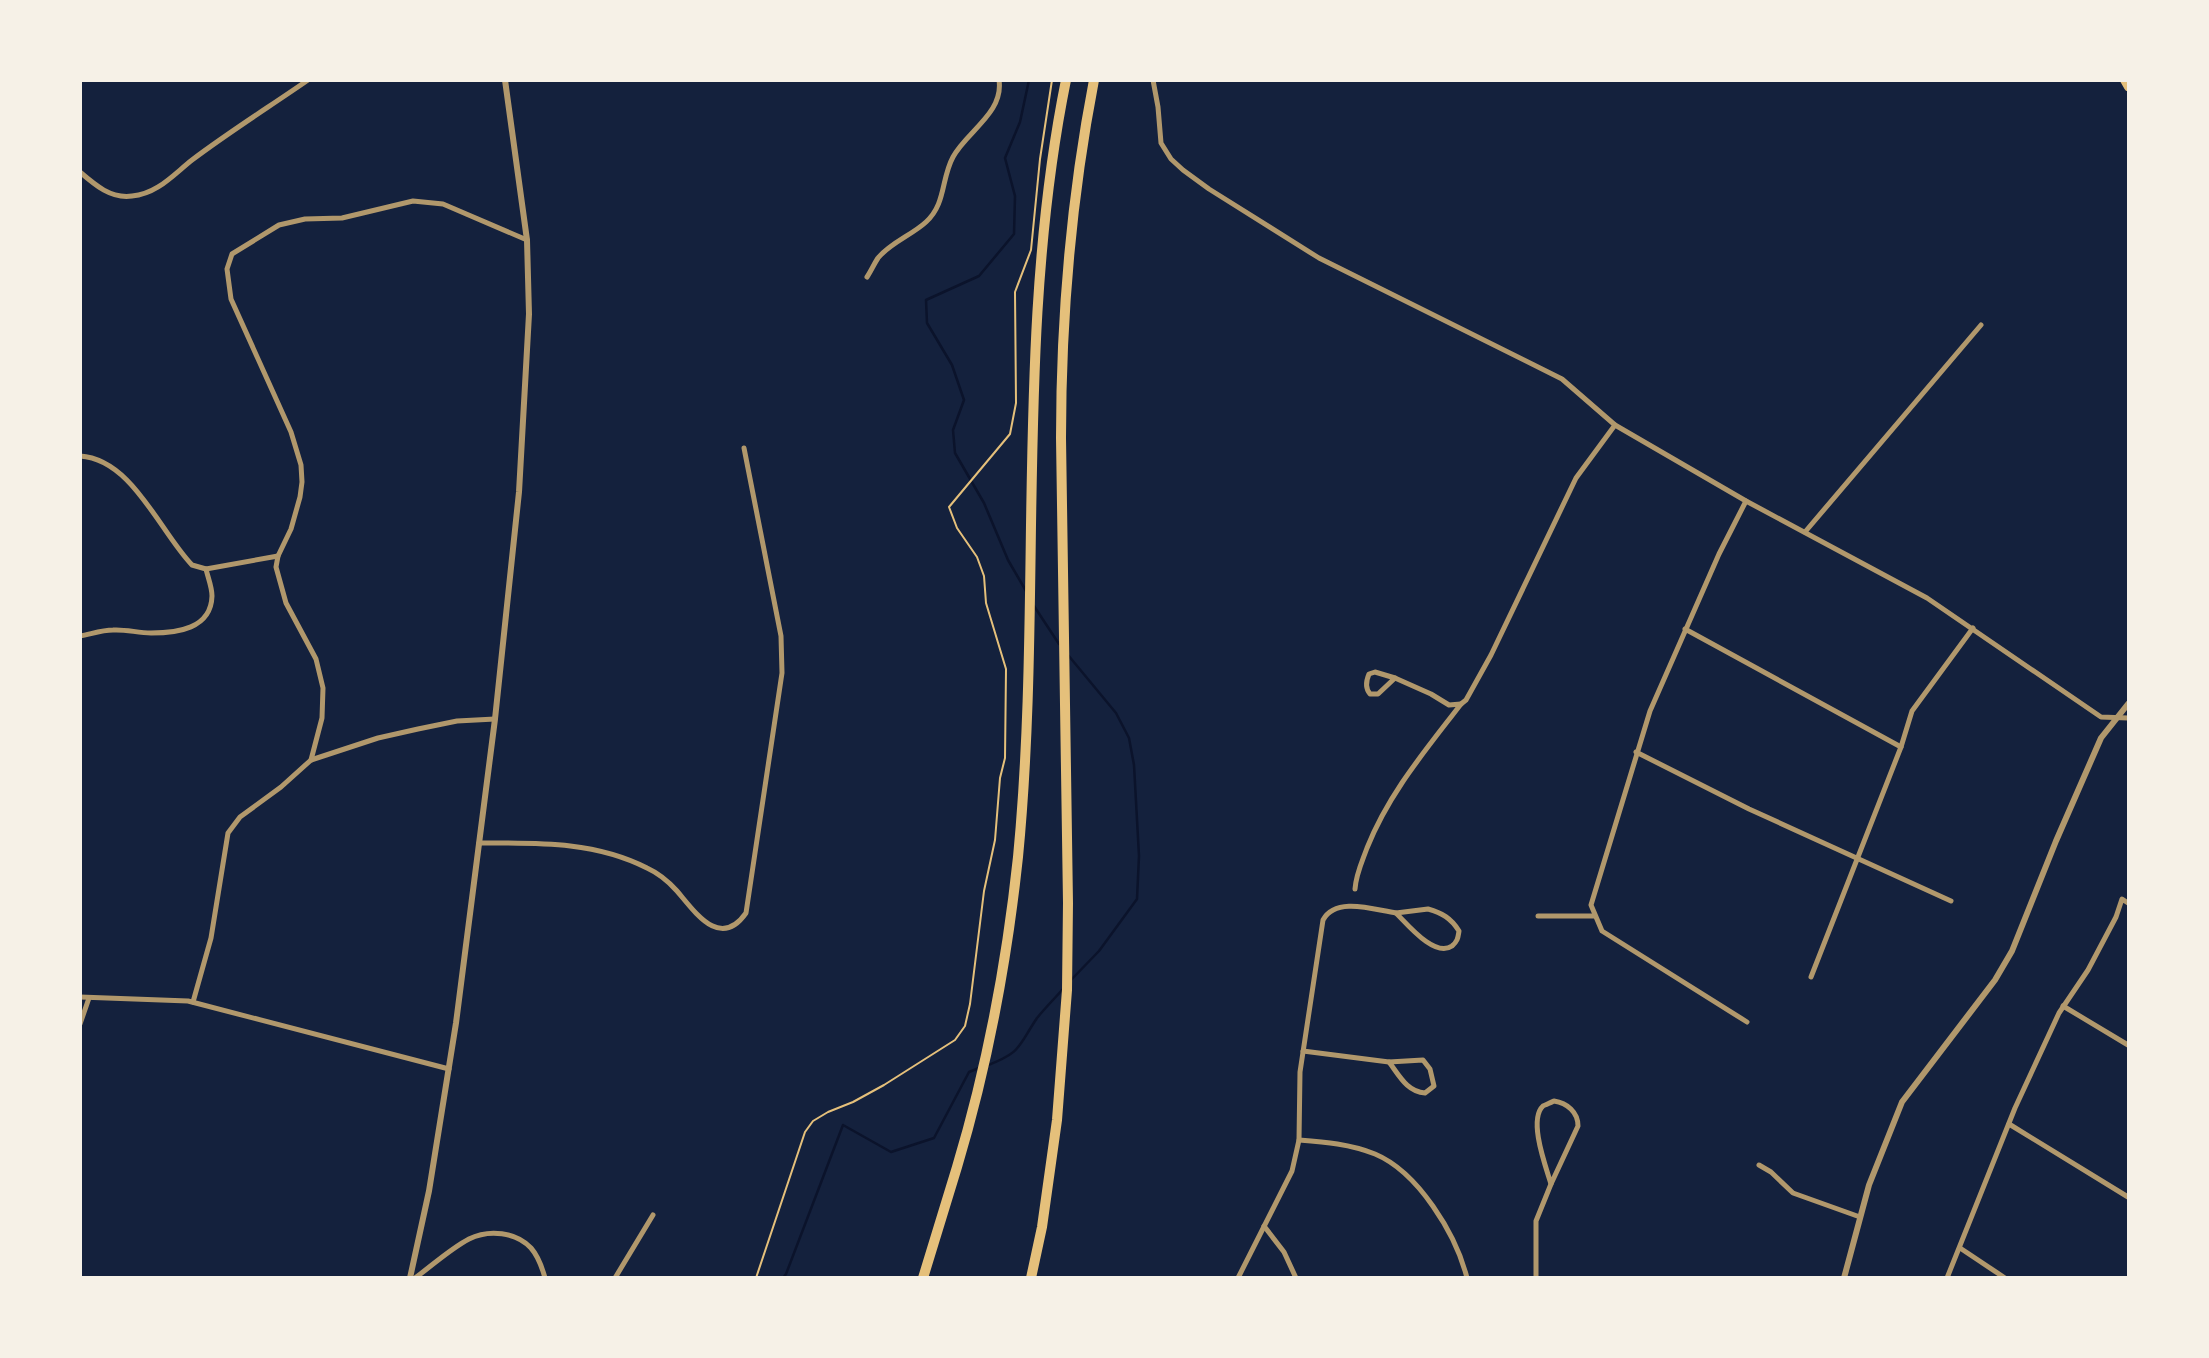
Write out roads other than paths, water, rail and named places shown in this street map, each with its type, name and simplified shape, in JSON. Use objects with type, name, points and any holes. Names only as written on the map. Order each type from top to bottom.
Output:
[{"type":"highway","points":[[923,1278],[958,1165],[990,1035],[1017,858],[1026,721],[1040,252],[1056,131],[1066,80]]},
{"type":"highway","points":[[1031,1278],[1049,1183],[1066,1018],[1068,956],[1061,438],[1064,306],[1076,181],[1094,80]]},
{"type":"main road","points":[[2124,80],[2129,87]]},
{"type":"street","points":[[80,172],[117,196],[141,195],[169,180],[191,161],[308,80]]},
{"type":"street","points":[[413,1278],[449,1069],[495,719],[519,492],[529,314],[527,240],[505,80]]},
{"type":"street","points":[[867,277],[879,256],[927,222],[940,204],[951,159],[991,111],[998,99],[999,80]]},
{"type":"street","points":[[1153,80],[1161,143],[1171,159],[1183,170],[1319,258],[1562,379],[1615,425],[1746,501],[1927,598],[2101,717],[2129,718]]},
{"type":"street","points":[[311,760],[322,718],[323,688],[316,659],[283,595],[276,567],[300,498],[301,465],[291,432],[232,299],[227,269],[232,254],[279,225],[305,219],[342,218],[413,201],[443,204],[527,240]]},
{"type":"street","points":[[1805,532],[1980,325]]},
{"type":"street","points":[[1355,889],[1356,877],[1377,822],[1395,790],[1466,700],[1491,655],[1576,478],[1615,425]]},
{"type":"street","points":[[479,843],[575,845],[648,868],[677,890],[698,917],[713,926],[727,929],[737,925],[746,913],[782,673],[781,636],[744,449]]},
{"type":"street","points":[[80,456],[96,458],[122,474],[192,565],[206,569],[278,556]]},
{"type":"street","points":[[1746,501],[1718,554],[1650,711],[1591,905],[1602,931],[1747,1022]]},
{"type":"street","points":[[80,636],[110,630],[149,633],[177,632],[189,628],[200,622],[210,610],[212,593],[206,569]]},
{"type":"street","points":[[1811,977],[1901,747],[1912,711],[1973,628]]},
{"type":"street","points":[[1685,629],[1901,747]]},
{"type":"street","points":[[1395,678],[1378,694],[1370,694],[1367,690],[1366,681],[1369,674],[1375,672],[1395,678],[1431,694],[1449,705],[1461,704]]},
{"type":"street","points":[[1844,1278],[1869,1185],[1902,1102],[1995,979],[2012,951],[2101,738],[2129,704]]},
{"type":"street","points":[[193,1002],[211,938],[228,833],[240,817],[281,787],[311,760],[378,738],[457,722],[495,719]]},
{"type":"street","points":[[1636,752],[1749,809],[1951,901]]},
{"type":"street","points":[[1947,1278],[2008,1124],[2063,1006],[2088,970],[2125,901]]},
{"type":"street","points":[[1238,1278],[1292,1171],[1299,1140],[1300,1072],[1326,914],[1336,908],[1354,906],[1396,913],[1428,909],[1452,920],[1459,931],[1457,942],[1443,949],[1432,946],[1396,913]]},
{"type":"street","points":[[1538,916],[1594,916]]},
{"type":"street","points":[[80,997],[193,1002],[449,1069]]},
{"type":"street","points":[[80,1024],[89,998]]},
{"type":"street","points":[[2063,1006],[2129,1045]]},
{"type":"street","points":[[1303,1051],[1389,1062],[1423,1060],[1430,1069],[1434,1086],[1425,1093],[1413,1091],[1389,1062]]},
{"type":"street","points":[[1535,1278],[1536,1221],[1550,1184],[1578,1126],[1578,1120],[1570,1108],[1563,1102],[1554,1101],[1544,1105],[1539,1114],[1537,1128],[1550,1184]]},
{"type":"street","points":[[2008,1124],[2129,1197]]},
{"type":"street","points":[[1299,1140],[1336,1143],[1376,1154],[1404,1173],[1449,1230],[1463,1260],[1467,1278]]},
{"type":"street","points":[[1759,1165],[1771,1172],[1793,1193],[1860,1217]]},
{"type":"street","points":[[615,1278],[653,1216]]},
{"type":"street","points":[[1264,1226],[1284,1252],[1296,1278]]},
{"type":"street","points":[[413,1278],[471,1238],[490,1233],[505,1233],[532,1248],[545,1278]]},
{"type":"street","points":[[1960,1248],[2005,1278]]},
{"type":"waterway","points":[[1026,591],[1008,560],[984,503],[955,453],[953,430],[964,400],[952,365],[927,323],[926,300],[979,276],[1014,234],[1015,196],[1005,158],[1020,122],[1029,80]]},
{"type":"waterway","points":[[1034,606],[1059,644]]},
{"type":"waterway","points":[[1068,655],[1116,713],[1129,738],[1134,765],[1139,856],[1137,899],[1099,951],[1070,981]]},
{"type":"waterway","points":[[986,1066],[1013,1053],[1037,1018],[1063,989]]},
{"type":"waterway","points":[[783,1278],[843,1125],[891,1152],[934,1138],[969,1072],[979,1068]]}]
